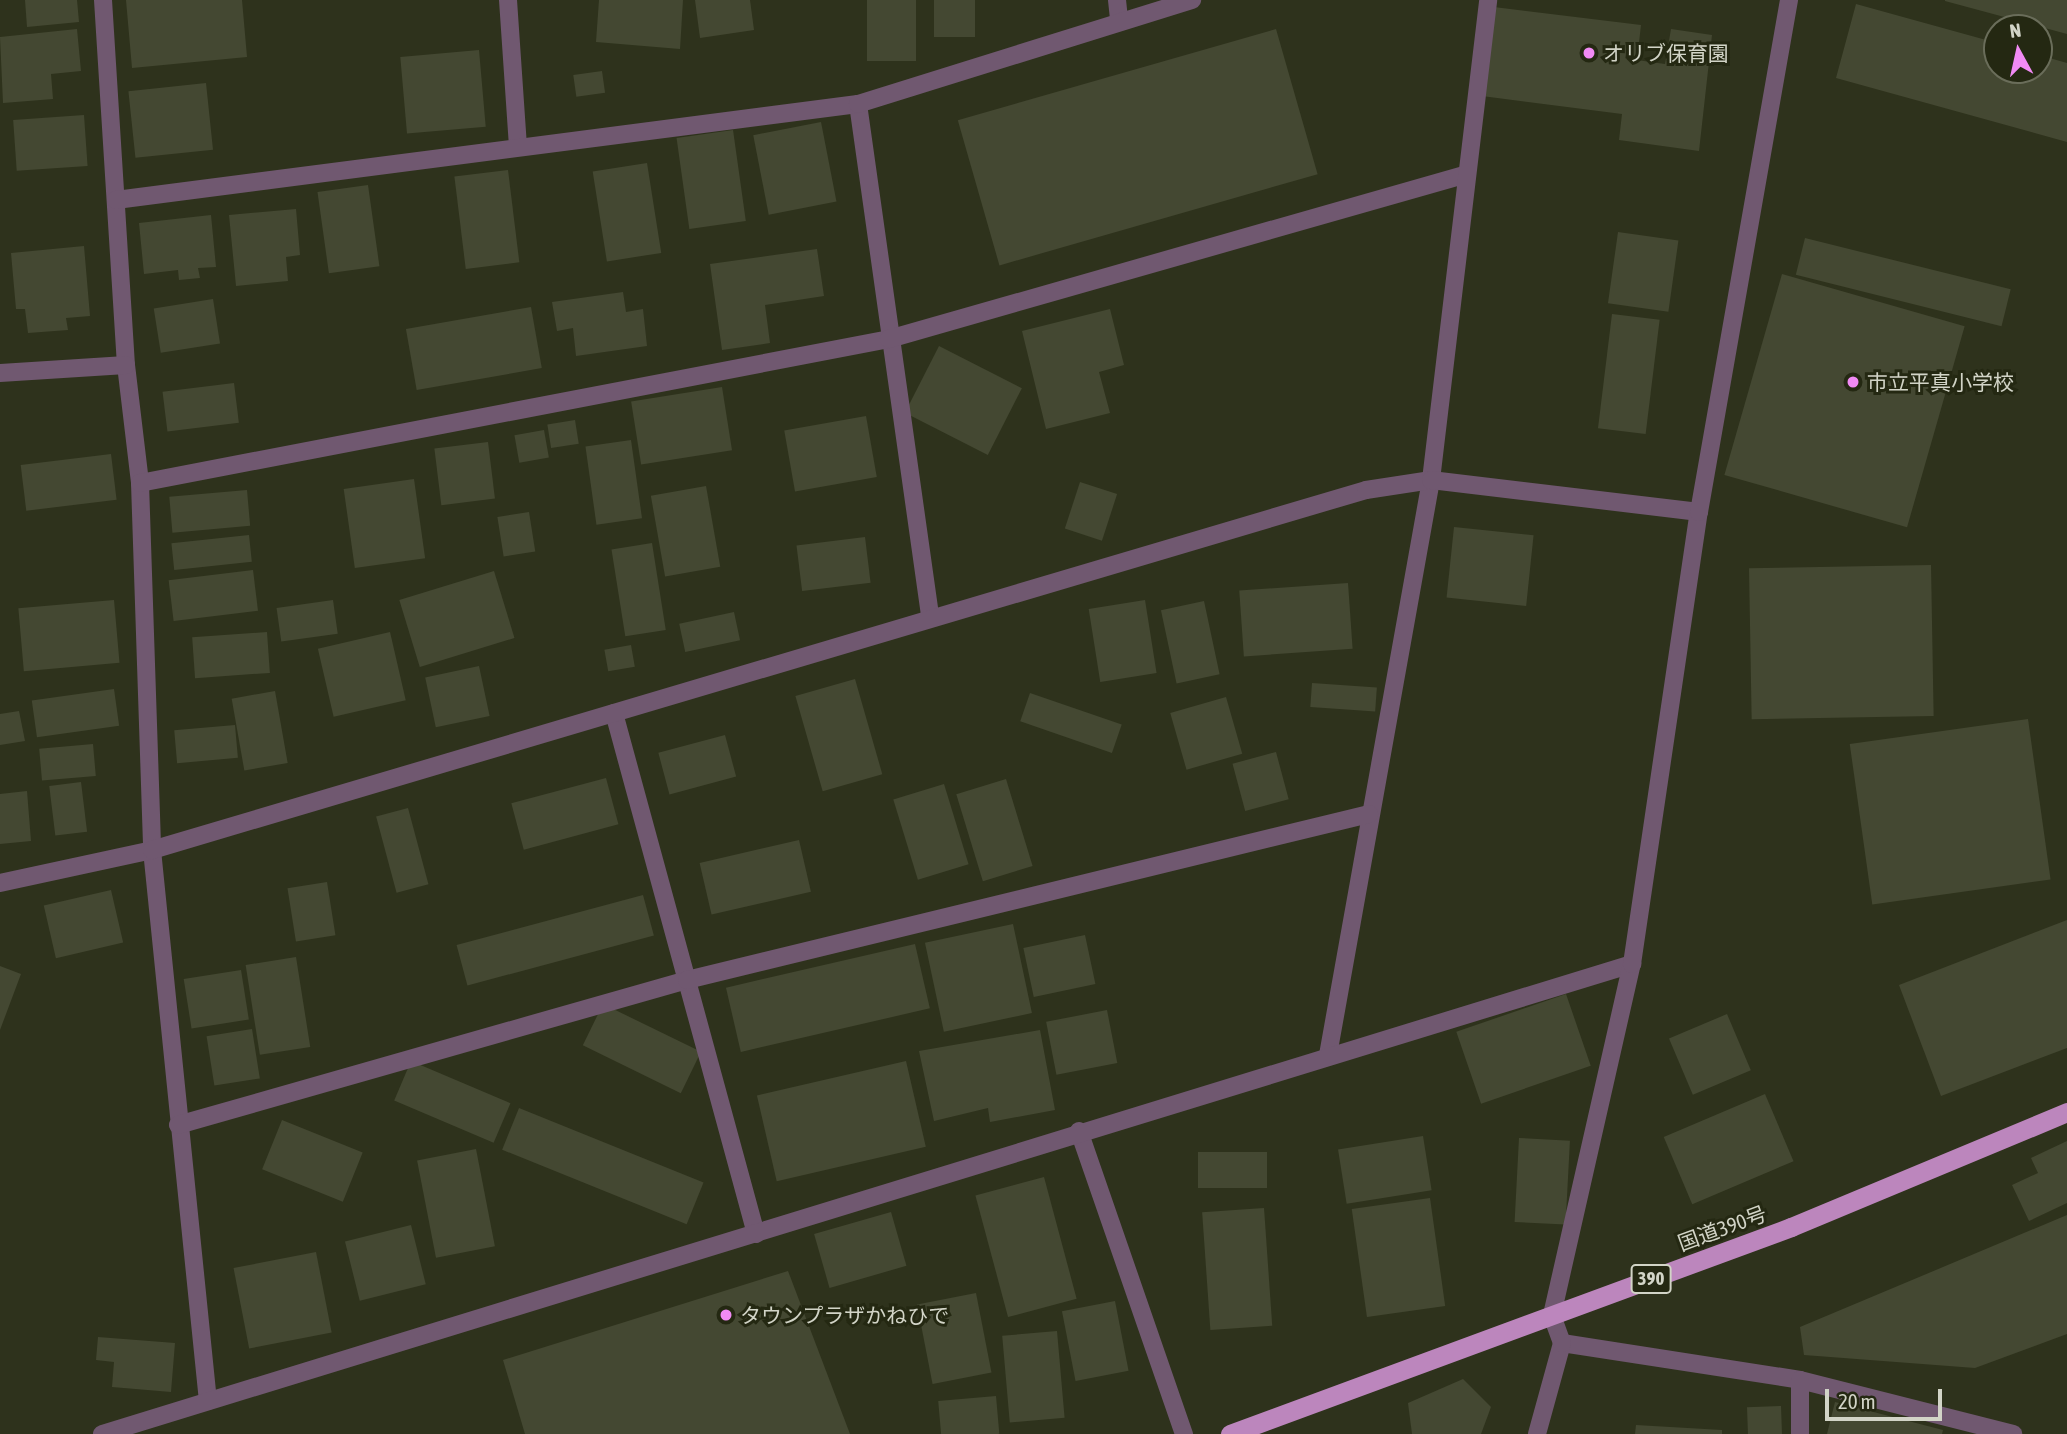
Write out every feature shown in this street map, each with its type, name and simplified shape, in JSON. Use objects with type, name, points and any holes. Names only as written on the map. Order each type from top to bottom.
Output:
[{"type":"highway","name":"国道390号","points":[[1230,1434],[1791,1227],[2067,1112]]},
{"type":"street","points":[[103,0],[126,365],[140,483],[152,850],[208,1401]]},
{"type":"street","points":[[508,0],[518,145]]},
{"type":"street","points":[[1117,0],[1119,20]]},
{"type":"street","points":[[116,200],[518,145],[858,104],[1119,20],[1192,0]]},
{"type":"street","points":[[1328,1055],[1369,814],[1431,480],[1488,0]]},
{"type":"street","points":[[1536,1434],[1562,1343],[1552,1315],[1632,964],[1699,512],[1789,0]]},
{"type":"street","points":[[858,104],[930,615]]},
{"type":"street","points":[[140,483],[889,339],[1467,174]]},
{"type":"street","points":[[0,373],[126,365]]},
{"type":"street","points":[[0,883],[152,850],[614,713],[930,615],[1366,491],[1431,480],[1699,512]]},
{"type":"street","points":[[614,713],[756,1234]]},
{"type":"street","points":[[178,1125],[687,980],[1369,814]]},
{"type":"street","points":[[102,1434],[756,1234],[1079,1130],[1632,964]]},
{"type":"street","points":[[1079,1130],[1184,1434]]},
{"type":"street","points":[[1562,1343],[1800,1380],[2013,1434]]},
{"type":"street","points":[[1800,1380],[1800,1434]]},
{"type":"building","points":[[25,0],[77,0],[79,22],[27,27]]},
{"type":"building","points":[[126,0],[242,0],[247,57],[132,68]]},
{"type":"building","points":[[599,0],[683,0],[680,49],[596,42]]},
{"type":"building","points":[[695,0],[750,0],[754,30],[700,38]]},
{"type":"building","points":[[867,0],[916,0],[916,61],[867,61]]},
{"type":"building","points":[[934,0],[975,0],[975,37],[934,37]]},
{"type":"building","points":[[2067,0],[2067,34],[2053,30],[2053,14],[1993,14],[1945,1]]},
{"type":"building","points":[[1856,4],[1983,39],[1983,84],[2053,84],[2053,59],[2067,63],[2067,142],[1836,78]]},
{"type":"building","points":[[1494,7],[1641,25],[1637,60],[1665,64],[1671,29],[1712,35],[1699,151],[1619,140],[1622,114],[1482,96]]},
{"type":"building","points":[[77,29],[81,71],[51,74],[53,99],[3,103],[0,37]]},
{"type":"building","points":[[1276,29],[1318,174],[999,265],[958,120]]},
{"type":"building","points":[[479,50],[486,127],[407,134],[400,57]]},
{"type":"building","points":[[602,71],[605,93],[576,97],[573,75]]},
{"type":"building","points":[[206,83],[213,150],[135,158],[128,91]]},
{"type":"building","points":[[84,115],[88,166],[17,171],[13,120]]},
{"type":"building","points":[[821,122],[836,202],[769,215],[753,135]]},
{"type":"building","points":[[733,130],[746,221],[689,229],[677,138]]},
{"type":"building","points":[[647,163],[661,253],[607,261],[593,172]]},
{"type":"building","points":[[508,170],[519,262],[466,269],[454,177]]},
{"type":"building","points":[[368,185],[379,266],[329,273],[317,192]]},
{"type":"building","points":[[296,209],[300,255],[286,257],[288,281],[236,286],[229,215]]},
{"type":"building","points":[[211,215],[216,267],[198,268],[200,278],[179,280],[178,270],[144,274],[139,223]]},
{"type":"building","points":[[1618,232],[1678,240],[1668,312],[1608,303]]},
{"type":"building","points":[[1805,238],[2011,289],[2002,326],[1796,275]]},
{"type":"building","points":[[84,246],[90,316],[66,318],[68,330],[28,333],[25,309],[16,309],[11,253]]},
{"type":"building","points":[[817,249],[824,296],[765,305],[770,343],[722,350],[710,264]]},
{"type":"building","points":[[1782,274],[1965,326],[1907,527],[1724,475]]},
{"type":"building","points":[[623,292],[626,312],[643,309],[647,346],[576,356],[573,328],[557,331],[552,302]]},
{"type":"building","points":[[213,299],[220,343],[161,353],[154,308]]},
{"type":"building","points":[[531,307],[542,368],[417,390],[406,329]]},
{"type":"building","points":[[1110,309],[1124,365],[1099,372],[1110,413],[1046,429],[1022,331]]},
{"type":"building","points":[[1612,314],[1660,320],[1646,434],[1598,428]]},
{"type":"building","points":[[939,346],[1022,388],[988,455],[905,413]]},
{"type":"building","points":[[234,383],[239,423],[167,431],[163,392]]},
{"type":"building","points":[[722,387],[732,450],[641,465],[631,401]]},
{"type":"building","points":[[866,416],[877,477],[795,491],[784,430]]},
{"type":"building","points":[[575,420],[579,444],[551,448],[547,424]]},
{"type":"building","points":[[544,430],[549,458],[519,463],[514,435]]},
{"type":"building","points":[[631,440],[642,518],[596,525],[585,446]]},
{"type":"building","points":[[488,442],[495,499],[441,505],[434,449]]},
{"type":"building","points":[[111,454],[117,500],[26,511],[21,465]]},
{"type":"building","points":[[414,479],[425,558],[355,568],[344,489]]},
{"type":"building","points":[[1080,482],[1117,494],[1102,541],[1065,529]]},
{"type":"building","points":[[706,486],[720,567],[665,576],[651,496]]},
{"type":"building","points":[[247,490],[250,526],[172,533],[169,497]]},
{"type":"building","points":[[529,512],[535,552],[504,557],[497,517]]},
{"type":"building","points":[[1454,527],[1534,535],[1526,606],[1447,598]]},
{"type":"building","points":[[249,535],[252,562],[174,570],[171,543]]},
{"type":"building","points":[[865,537],[871,583],[802,591],[797,545]]},
{"type":"building","points":[[652,543],[666,630],[625,636],[612,549]]},
{"type":"building","points":[[1931,565],[1934,716],[1752,719],[1749,568]]},
{"type":"building","points":[[253,570],[258,611],[174,621],[169,580]]},
{"type":"building","points":[[494,571],[514,638],[420,667],[399,600]]},
{"type":"building","points":[[1348,583],[1353,649],[1244,656],[1239,591]]},
{"type":"building","points":[[114,600],[119,663],[24,671],[18,608]]},
{"type":"building","points":[[333,600],[338,634],[281,642],[277,608]]},
{"type":"building","points":[[1145,600],[1157,673],[1100,682],[1089,609]]},
{"type":"building","points":[[1204,601],[1220,674],[1177,684],[1161,610]]},
{"type":"building","points":[[734,612],[740,640],[685,652],[679,624]]},
{"type":"building","points":[[267,632],[270,673],[195,678],[192,637]]},
{"type":"building","points":[[390,632],[406,700],[334,717],[318,649]]},
{"type":"building","points":[[631,645],[635,667],[608,671],[604,650]]},
{"type":"building","points":[[479,666],[490,716],[436,727],[425,677]]},
{"type":"building","points":[[855,679],[882,774],[823,791],[795,696]]},
{"type":"building","points":[[1312,683],[1377,688],[1375,711],[1310,707]]},
{"type":"building","points":[[114,689],[119,726],[37,737],[32,701]]},
{"type":"building","points":[[275,691],[288,763],[244,771],[232,699]]},
{"type":"building","points":[[1030,693],[1122,725],[1112,753],[1020,721]]},
{"type":"building","points":[[1226,697],[1242,754],[1187,770],[1170,713]]},
{"type":"building","points":[[19,711],[25,741],[0,745],[0,714]]},
{"type":"building","points":[[2028,719],[2051,879],[1872,904],[1850,744]]},
{"type":"building","points":[[235,725],[238,758],[177,763],[174,730]]},
{"type":"building","points":[[725,735],[736,777],[669,794],[658,753]]},
{"type":"building","points":[[93,744],[96,776],[42,781],[39,749]]},
{"type":"building","points":[[1276,752],[1289,799],[1245,811],[1233,764]]},
{"type":"building","points":[[606,778],[618,824],[524,850],[511,803]]},
{"type":"building","points":[[1006,779],[1033,866],[983,881],[956,794]]},
{"type":"building","points":[[81,782],[87,832],[55,836],[49,786]]},
{"type":"building","points":[[944,784],[969,864],[918,880],[893,799]]},
{"type":"building","points":[[27,791],[31,841],[0,844],[0,794]]},
{"type":"building","points":[[408,808],[428,884],[397,893],[376,817]]},
{"type":"building","points":[[799,840],[811,892],[712,915],[700,863]]},
{"type":"building","points":[[327,882],[335,935],[296,942],[287,888]]},
{"type":"building","points":[[111,890],[123,943],[56,958],[44,906]]},
{"type":"building","points":[[643,895],[654,936],[467,986],[457,945]]},
{"type":"building","points":[[2067,920],[2067,1048],[1941,1096],[1899,985]]},
{"type":"building","points":[[1013,924],[1032,1013],[944,1032],[925,943]]},
{"type":"building","points":[[1085,935],[1095,984],[1034,997],[1023,948]]},
{"type":"building","points":[[915,944],[930,1008],[741,1052],[726,988]]},
{"type":"building","points":[[296,957],[310,1047],[260,1055],[246,965]]},
{"type":"building","points":[[0,966],[21,974],[0,1030]]},
{"type":"building","points":[[241,970],[249,1019],[192,1028],[184,979]]},
{"type":"building","points":[[1566,994],[1591,1066],[1481,1104],[1456,1032]]},
{"type":"building","points":[[603,1004],[701,1052],[681,1093],[583,1045]]},
{"type":"building","points":[[1107,1010],[1117,1063],[1056,1075],[1046,1022]]},
{"type":"building","points":[[1727,1014],[1751,1070],[1693,1095],[1669,1039]]},
{"type":"building","points":[[252,1029],[260,1078],[214,1086],[207,1036]]},
{"type":"building","points":[[1040,1030],[1055,1110],[990,1122],[988,1108],[934,1121],[919,1051]]},
{"type":"building","points":[[411,1061],[510,1103],[494,1143],[394,1101]]},
{"type":"building","points":[[906,1061],[926,1147],[777,1181],[757,1095]]},
{"type":"building","points":[[1765,1094],[1794,1161],[1692,1204],[1664,1137]]},
{"type":"building","points":[[519,1108],[704,1183],[687,1224],[502,1150]]},
{"type":"building","points":[[282,1120],[363,1153],[343,1202],[262,1169]]},
{"type":"building","points":[[1423,1136],[1432,1190],[1347,1204],[1338,1149]]},
{"type":"building","points":[[1519,1138],[1570,1141],[1566,1225],[1515,1222]]},
{"type":"building","points":[[2067,1141],[2067,1203],[2029,1221],[2012,1185],[2038,1173],[2031,1158]]},
{"type":"building","points":[[476,1149],[495,1246],[436,1258],[417,1160]]},
{"type":"building","points":[[1198,1152],[1267,1152],[1267,1188],[1198,1188]]},
{"type":"building","points":[[1044,1177],[1077,1299],[1008,1317],[975,1195]]},
{"type":"building","points":[[1430,1198],[1445,1306],[1367,1317],[1352,1209]]},
{"type":"building","points":[[1264,1208],[1272,1326],[1210,1330],[1202,1212]]},
{"type":"building","points":[[891,1212],[906,1266],[830,1288],[814,1234]]},
{"type":"building","points":[[2067,1215],[2067,1334],[1975,1368],[1804,1355],[1800,1327]]},
{"type":"building","points":[[411,1225],[426,1284],[360,1301],[345,1241]]},
{"type":"building","points":[[316,1252],[332,1332],[249,1349],[234,1268]]},
{"type":"building","name":"タウンプラザかねひで","points":[[788,1271],[850,1434],[525,1434],[503,1360]]},
{"type":"building","points":[[976,1293],[991,1373],[933,1384],[917,1304]]},
{"type":"building","points":[[1115,1301],[1129,1371],[1076,1381],[1062,1311]]},
{"type":"building","points":[[1057,1331],[1065,1418],[1010,1422],[1002,1336]]},
{"type":"building","points":[[98,1337],[175,1343],[171,1392],[112,1387],[114,1362],[96,1360]]},
{"type":"building","points":[[1463,1379],[1491,1407],[1481,1434],[1412,1434],[1408,1403]]},
{"type":"building","points":[[996,1396],[999,1434],[941,1434],[938,1401]]},
{"type":"building","points":[[1835,1402],[1943,1430],[1942,1434],[1827,1434]]},
{"type":"building","points":[[1781,1406],[1782,1434],[1748,1434],[1747,1407]]},
{"type":"building","points":[[1636,1425],[1722,1430],[1722,1434],[1635,1434]]},
{"type":"place","name":"オリブ保育園","points":[[1589,53]]},
{"type":"place","name":"市立平真小学校","points":[[1853,382]]},
{"type":"place","name":"タウンプラザかねひで","points":[[726,1315]]}]
